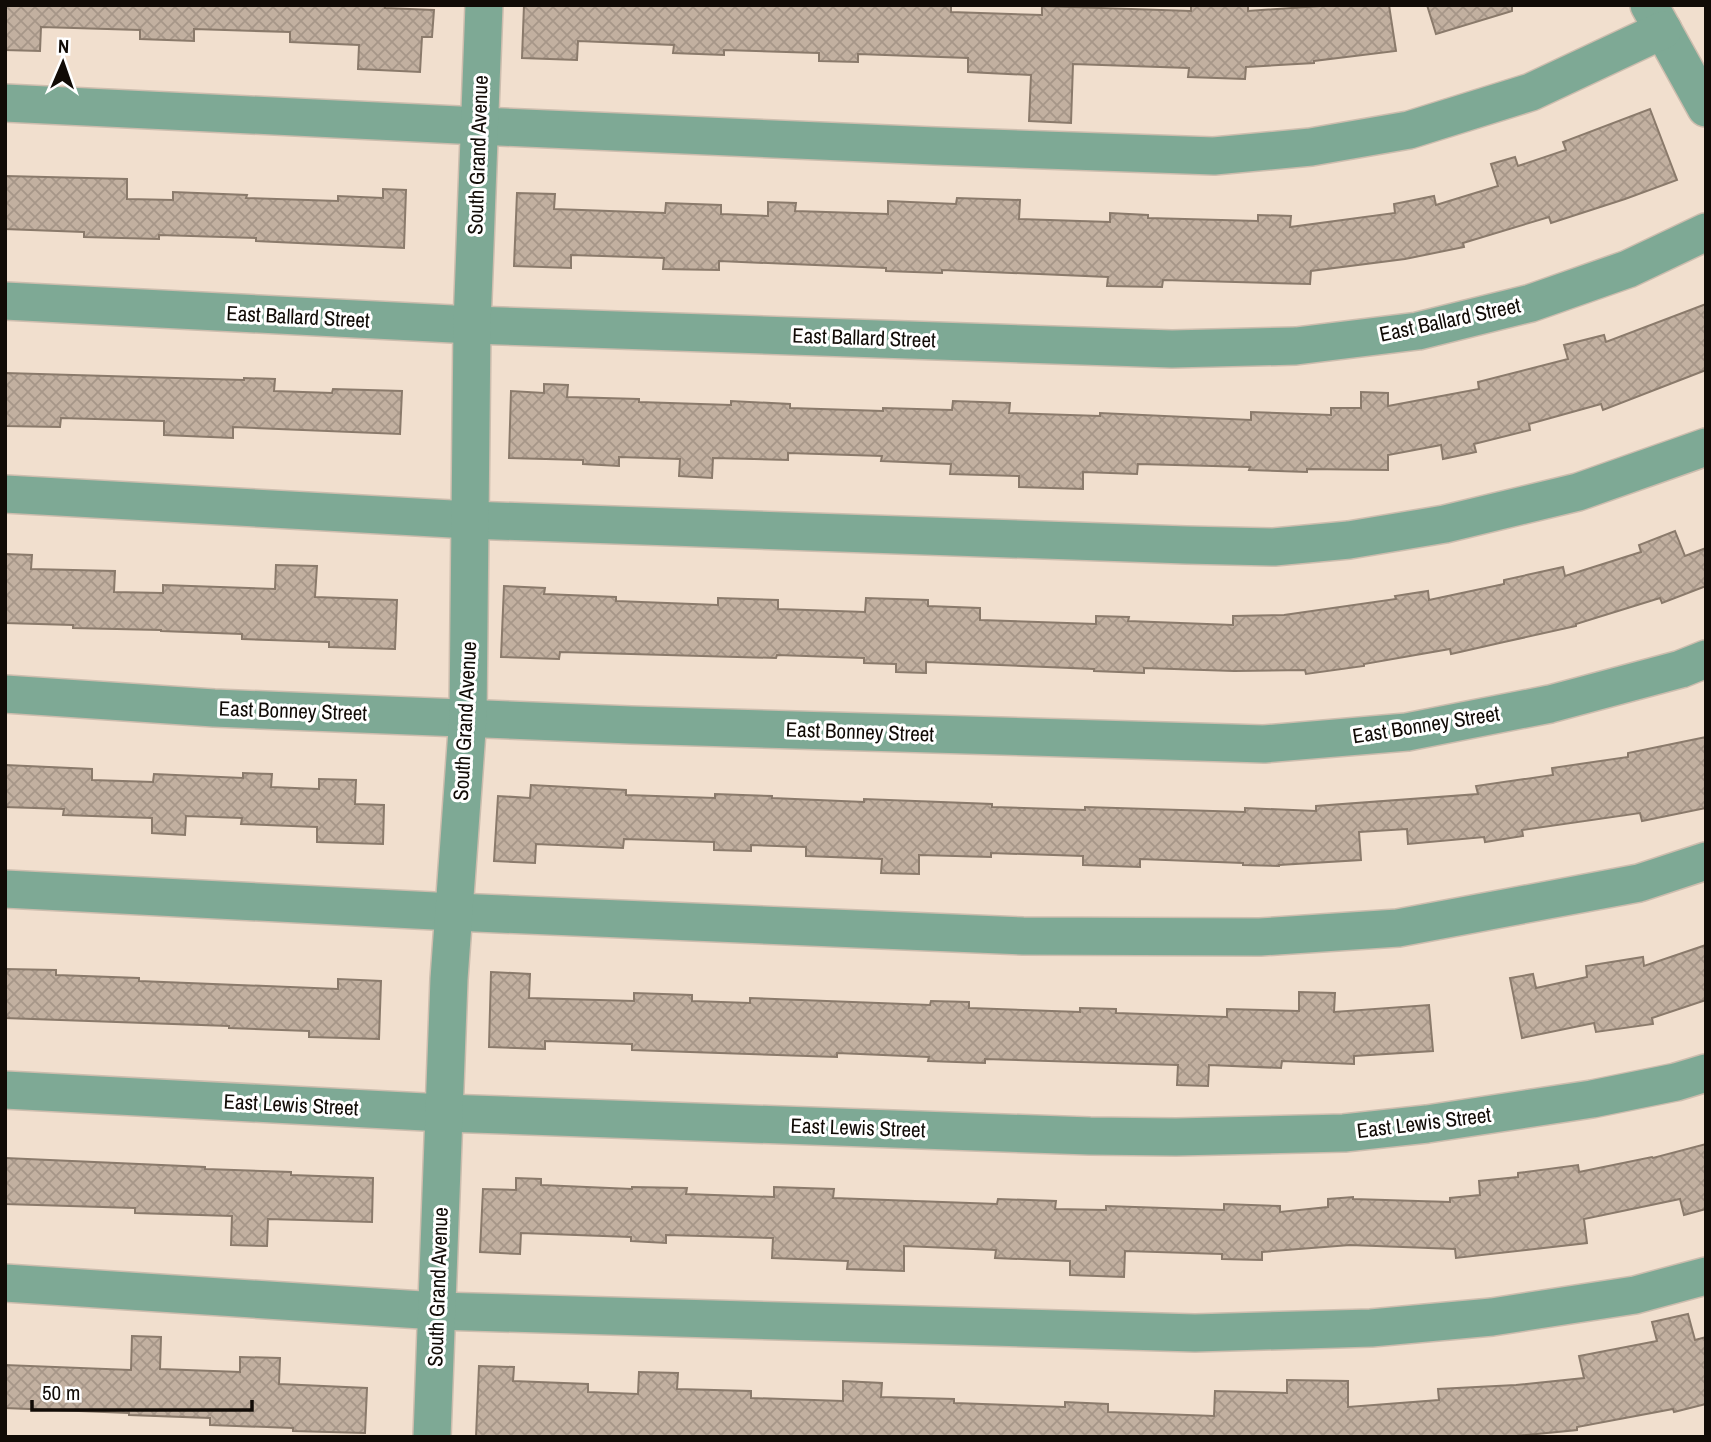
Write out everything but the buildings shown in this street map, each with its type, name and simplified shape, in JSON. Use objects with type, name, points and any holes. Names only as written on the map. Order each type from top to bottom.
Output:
[{"type":"street","name":"South Grand Avenue","points":[[432,1437],[449,979],[468,717],[472,326],[484,5]]},
{"type":"street","points":[[5,103],[935,146],[1228,155],[1311,148],[1409,130],[1531,92],[1656,18],[1706,108]]},
{"type":"street","name":"East Ballard Street","points":[[5,302],[472,326],[1172,349],[1296,346],[1418,331],[1531,303],[1628,268],[1706,232]]},
{"type":"street","points":[[5,494],[470,520],[1274,547],[1349,540],[1445,524],[1578,492],[1706,447]]},
{"type":"street","name":"East Bonney Street","points":[[5,694],[214,708],[631,725],[1264,744],[1407,732],[1550,704],[1681,669],[1706,659]]},
{"type":"street","points":[[5,889],[454,912],[1023,936],[1260,937],[1398,928],[1639,883],[1706,861]]},
{"type":"street","name":"East Lewis Street","points":[[5,1090],[444,1113],[1177,1137],[1344,1133],[1427,1124],[1592,1099],[1676,1082],[1706,1073]]},
{"type":"street","points":[[5,1283],[437,1311],[1208,1333],[1371,1328],[1492,1317],[1634,1295],[1706,1276]]}]
